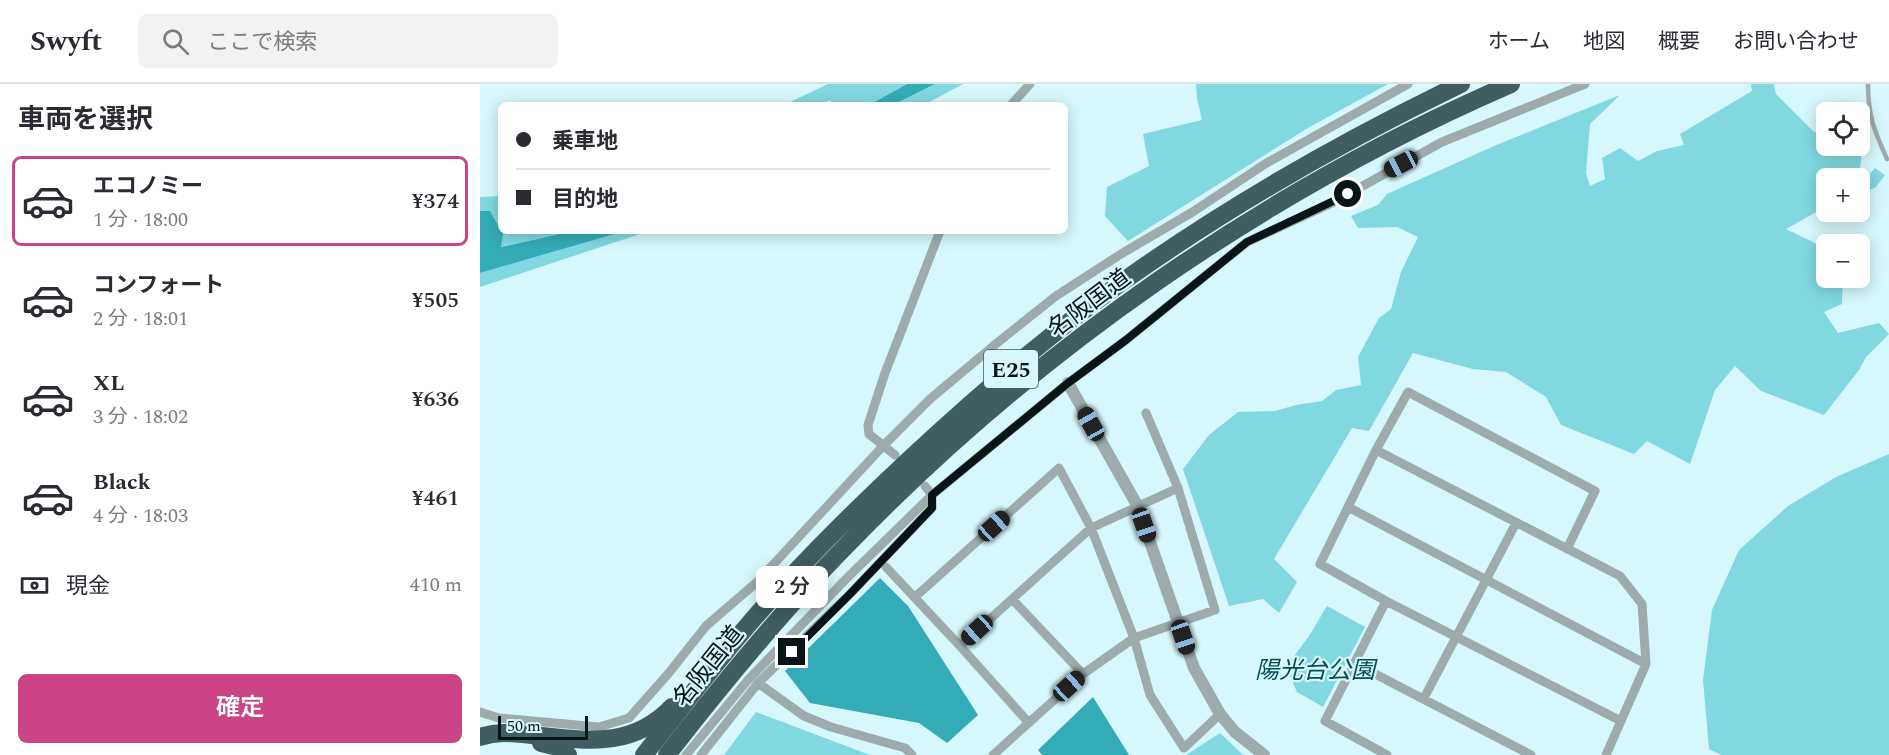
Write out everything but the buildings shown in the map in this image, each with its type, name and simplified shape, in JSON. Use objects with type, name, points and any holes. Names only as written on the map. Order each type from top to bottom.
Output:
[{"type":"highway","name":"名阪国道","points":[[644,755],[778,590],[887,480],[998,380],[1132,275],[1279,181],[1377,126],[1461,84]]},
{"type":"highway","name":"名阪国道","points":[[667,755],[743,659],[846,546],[943,453],[1080,338],[1208,247],[1344,165],[1413,129],[1511,84]]},
{"type":"highway","points":[[1413,129],[1528,84]]},
{"type":"highway","points":[[480,726],[501,732],[582,740],[610,739],[634,733],[655,722],[679,699],[758,606],[839,520],[887,480]]},
{"type":"highway","points":[[480,737],[501,732]]},
{"type":"highway","points":[[480,745],[500,739],[510,739],[549,744],[558,747],[568,755]]},
{"type":"street","points":[[1014,102],[1030,84]]},
{"type":"street","points":[[480,712],[499,718],[598,727],[629,718],[706,626],[757,582],[883,446],[930,399],[1056,296],[1191,213],[1265,164],[1407,84]]},
{"type":"street","points":[[686,755],[754,673],[932,495],[1068,383],[1126,340],[1247,242],[1332,203],[1442,142],[1585,84]]},
{"type":"street","points":[[895,454],[869,434],[868,425],[885,373],[939,234]]},
{"type":"street","points":[[1068,383],[1137,505],[1194,669],[1220,714],[1235,732],[1264,755]]},
{"type":"street","points":[[1567,549],[1594,491],[1408,392],[1376,450],[1320,564],[1386,601],[1621,721]]},
{"type":"street","points":[[993,755],[1083,674],[1134,638],[1215,610],[1178,488],[1146,413]]},
{"type":"street","points":[[1376,450],[1620,576],[1642,604],[1646,664],[1606,755]]},
{"type":"street","points":[[915,597],[1059,468],[1091,528],[1134,638],[1150,695],[1184,748],[1220,714]]},
{"type":"street","points":[[701,755],[758,683],[850,594],[932,508],[932,495],[925,486]]},
{"type":"street","points":[[960,646],[1091,528],[1178,488]]},
{"type":"street","points":[[1348,507],[1646,664]]},
{"type":"street","points":[[1424,698],[1516,523]]},
{"type":"street","points":[[886,567],[1029,723]]},
{"type":"street","points":[[1012,599],[1083,674]]},
{"type":"street","points":[[1386,601],[1325,721],[1387,755]]},
{"type":"street","points":[[1354,663],[1424,698],[1520,753],[1532,755]]},
{"type":"street","points":[[758,683],[804,716],[831,727],[905,748],[912,755]]},
{"type":"lane","points":[[1868,84],[1868,106],[1872,125],[1887,159]]},
{"type":"green space","points":[[828,84],[907,84],[874,102],[831,102],[831,100],[790,102]]},
{"type":"green space","points":[[935,84],[963,84],[930,102],[899,102]]},
{"type":"green space","points":[[1196,84],[1388,84],[1306,129],[1128,241],[1105,216],[1107,187],[1149,166],[1143,134],[1202,120]]},
{"type":"green space","points":[[1751,84],[1774,84],[1776,94],[1816,132],[1816,156],[1862,156],[1860,168],[1816,168],[1816,212],[1786,229],[1816,244],[1816,288],[1843,288],[1842,304],[1824,312],[1838,333],[1879,323],[1889,334],[1866,357],[1859,370],[1824,415],[1761,391],[1735,366],[1715,390],[1690,464],[1647,441],[1634,454],[1561,425],[1546,397],[1506,372],[1473,369],[1413,353],[1369,431],[1352,428],[1274,559],[1297,582],[1279,613],[1263,599],[1229,606],[1183,469],[1209,435],[1238,412],[1275,411],[1322,401],[1336,390],[1361,385],[1358,357],[1379,318],[1391,309],[1401,272],[1418,237],[1397,227],[1358,228],[1351,216],[1378,205],[1387,194],[1494,146],[1620,95],[1590,124],[1586,173],[1590,186],[1605,179],[1602,158],[1620,148],[1638,161],[1657,151],[1684,145],[1680,134],[1752,91]]},
{"type":"green space","points":[[1875,168],[1885,175],[1875,188],[1870,189],[1870,174]]},
{"type":"green space","points":[[498,196],[498,234],[559,234],[500,247],[490,211],[480,211],[480,197]]},
{"type":"green space","points":[[615,234],[640,234],[480,287],[480,273]]},
{"type":"green space","points":[[1889,454],[1889,755],[1721,755],[1709,749],[1703,680],[1712,610],[1739,550],[1788,506],[1836,477]]},
{"type":"green space","name":"陽光台公園","points":[[1327,606],[1365,627],[1323,707],[1297,692],[1286,667]]},
{"type":"green space","points":[[756,712],[870,755],[724,755]]},
{"type":"green space","points":[[1220,733],[1243,755],[1186,755]]},
{"type":"shaded area","points":[[907,84],[935,84],[899,102],[874,102]]},
{"type":"shaded area","points":[[480,211],[490,211],[498,225],[498,234],[503,234],[501,247],[560,234],[615,234],[480,273]]},
{"type":"shaded area","points":[[880,578],[908,606],[978,715],[947,743],[919,723],[810,703],[785,671]]},
{"type":"shaded area","points":[[1093,697],[1129,755],[1042,755],[1038,750]]},
{"type":"route","points":[[792,652],[932,508],[932,495],[1068,383],[1126,340],[1247,242],[1348,194]]}]
